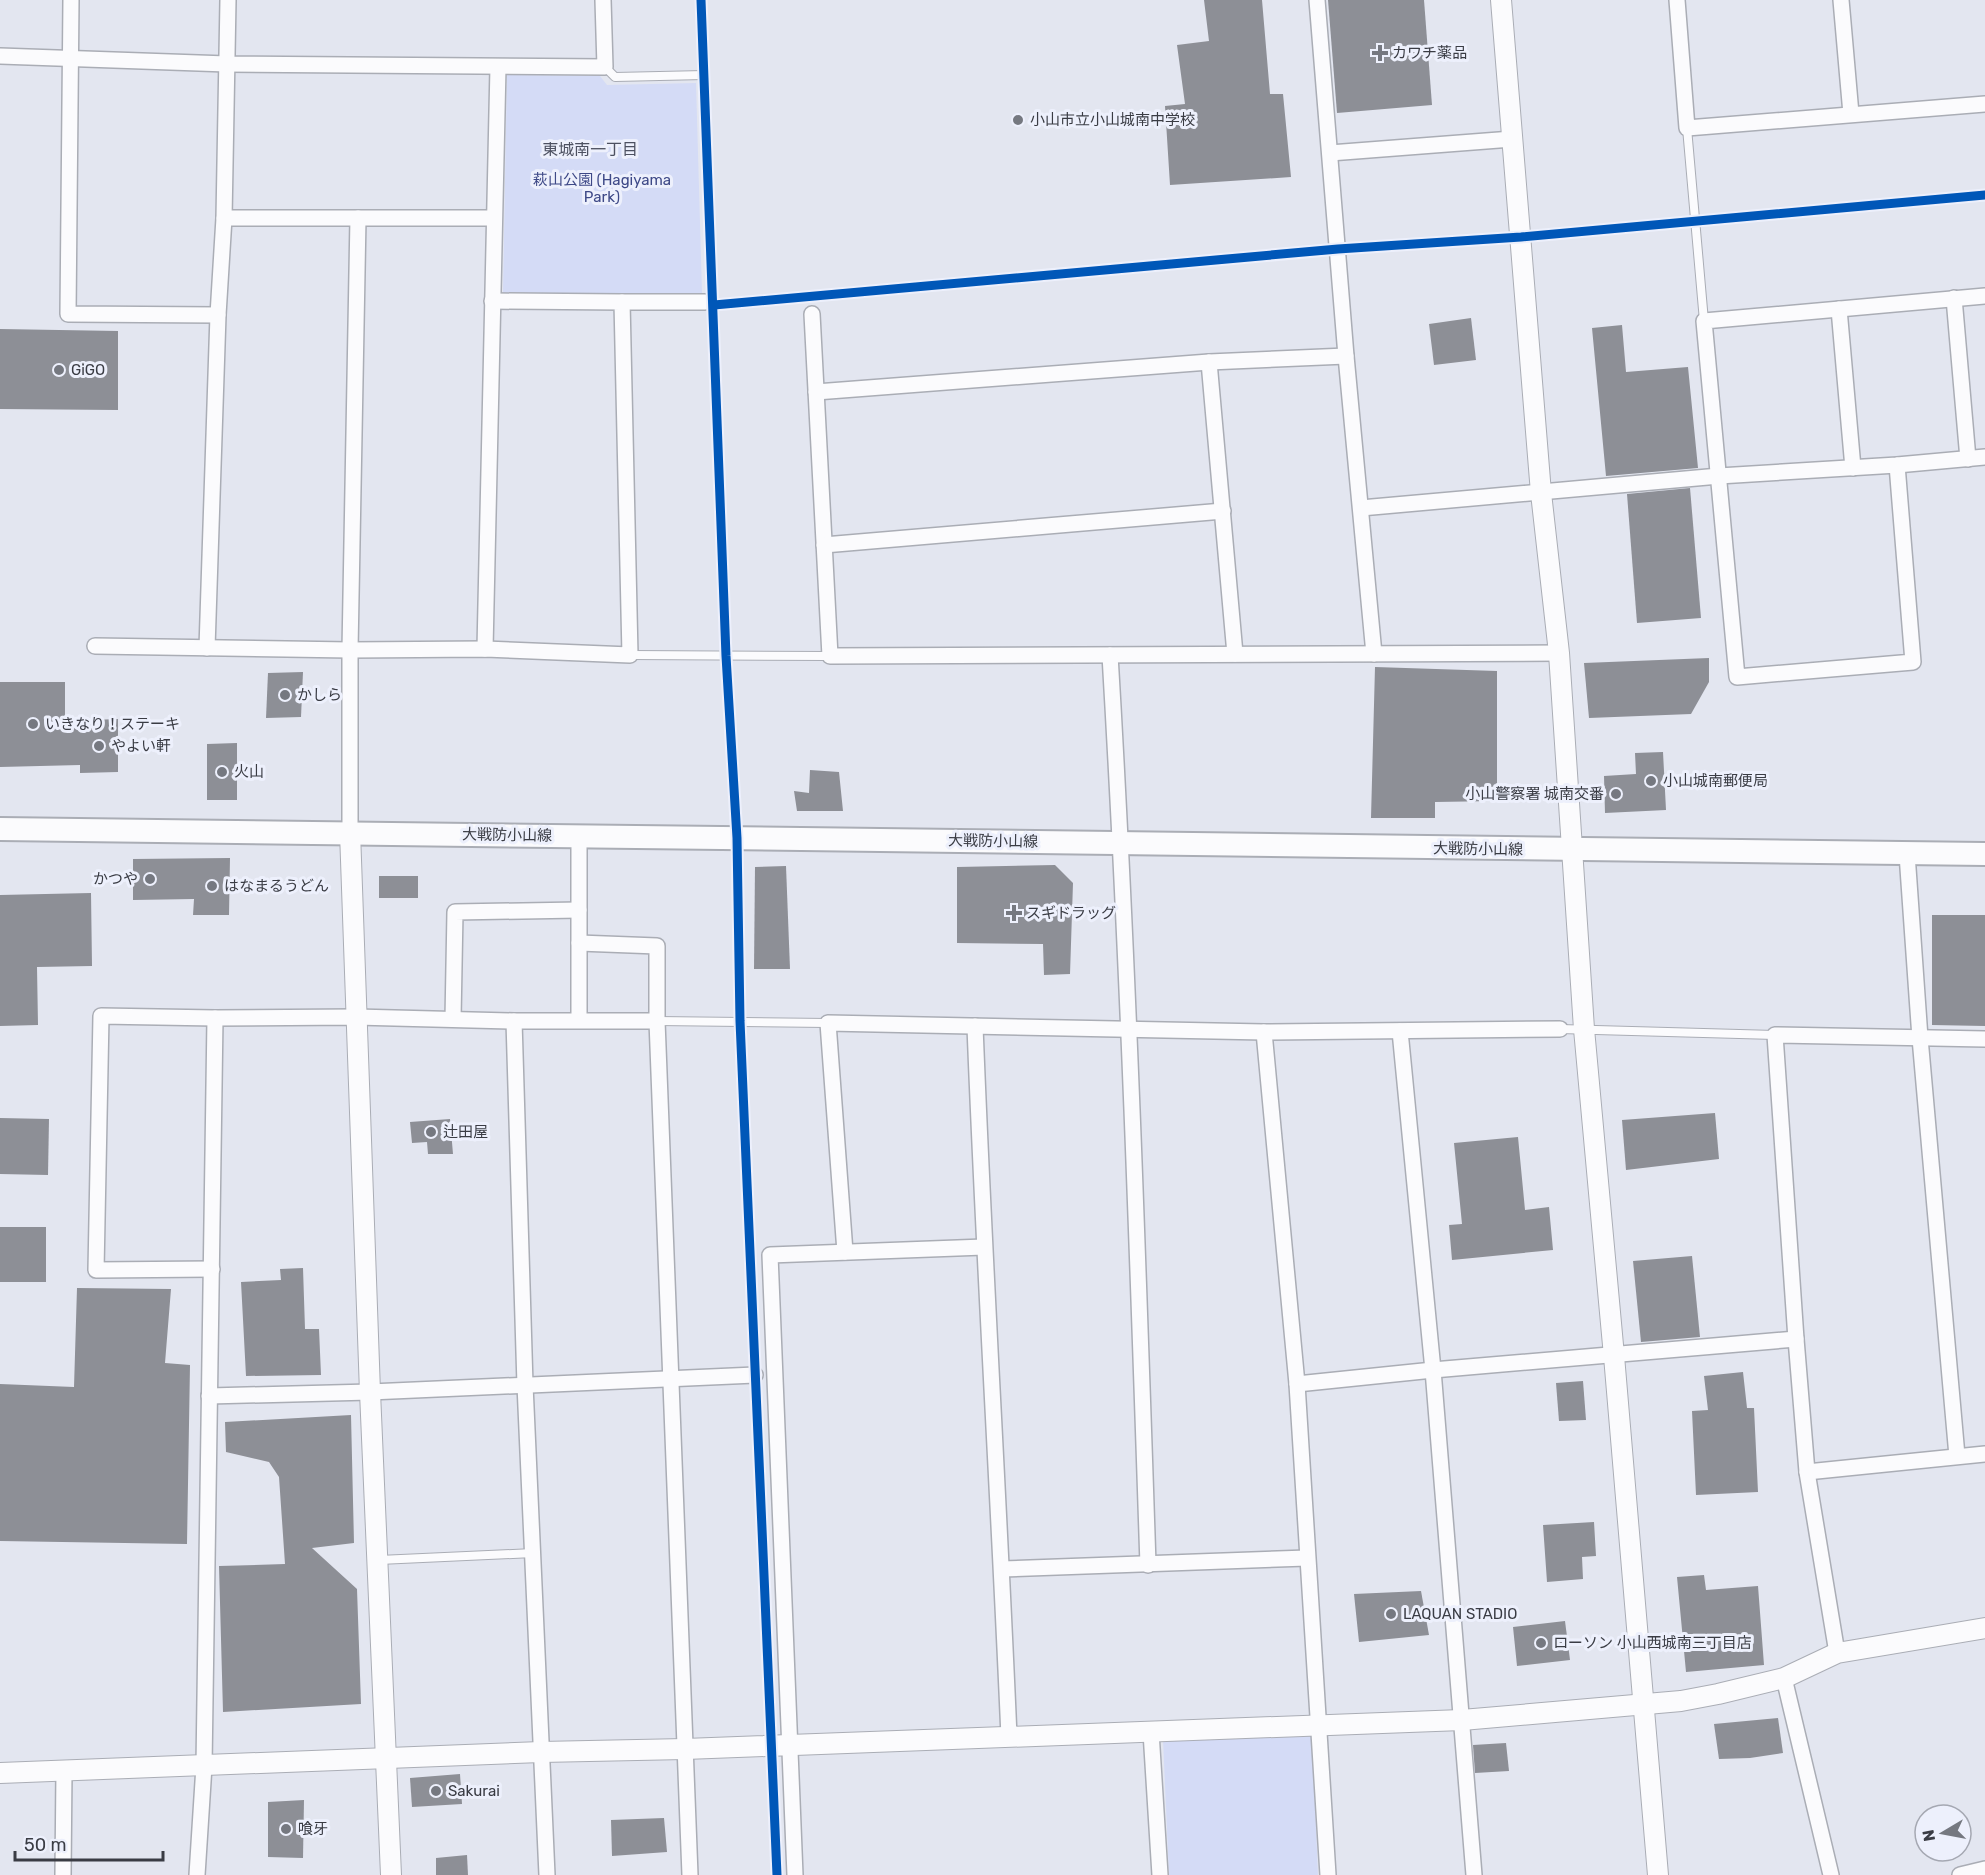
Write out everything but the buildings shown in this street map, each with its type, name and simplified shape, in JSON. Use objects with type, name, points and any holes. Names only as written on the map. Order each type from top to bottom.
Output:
[{"type":"main road","name":"大戦防小山線","points":[[0,829],[1985,854]]},
{"type":"street","points":[[71,0],[68,314],[218,315]]},
{"type":"street","points":[[207,648],[218,315],[224,219],[228,0]]},
{"type":"street","points":[[0,56],[227,64],[605,67],[603,0]]},
{"type":"street","points":[[1317,0],[1346,356],[1374,654]]},
{"type":"street","points":[[1501,0],[1540,493],[1559,653],[1584,1029],[1658,1875]]},
{"type":"street","points":[[1677,0],[1687,128],[1985,104]]},
{"type":"street","points":[[1841,0],[1851,114]]},
{"type":"street","points":[[485,650],[498,67]]},
{"type":"street","points":[[1330,153],[1512,139]]},
{"type":"street","points":[[358,218],[350,650],[350,832],[370,1392],[391,1875]]},
{"type":"street","points":[[224,219],[494,218]]},
{"type":"street","points":[[1897,465],[1913,662],[1737,677],[1704,321],[1985,296]]},
{"type":"street","points":[[1954,298],[1968,459]]},
{"type":"street","points":[[492,301],[705,302]]},
{"type":"street","points":[[95,646],[485,650],[630,656],[622,302]]},
{"type":"street","points":[[1839,309],[1853,468]]},
{"type":"street","points":[[812,314],[830,656],[1559,653]]},
{"type":"street","points":[[816,392],[1209,362],[1346,356]]},
{"type":"street","points":[[1209,362],[1235,654]]},
{"type":"street","points":[[1361,508],[1719,477],[1985,458]]},
{"type":"street","points":[[824,545],[1222,511]]},
{"type":"street","points":[[1110,655],[1121,843],[1127,1030],[1137,1223],[1148,1565]]},
{"type":"street","points":[[579,836],[579,1020]]},
{"type":"street","points":[[1907,854],[1920,1038],[1957,1456]]},
{"type":"street","points":[[453,1019],[454,912],[579,910]]},
{"type":"street","points":[[579,943],[657,946],[657,1022],[690,1875]]},
{"type":"street","points":[[212,1269],[96,1270],[101,1016],[657,1022]]},
{"type":"street","points":[[197,1875],[204,1766],[215,1018]]},
{"type":"street","points":[[514,1021],[525,1385],[547,1875]]},
{"type":"street","points":[[845,1252],[828,1023],[1264,1032],[1560,1029]]},
{"type":"street","points":[[975,1026],[1009,1737]]},
{"type":"street","points":[[1400,1031],[1433,1370],[1474,1875]]},
{"type":"street","points":[[1264,1032],[1297,1384],[1328,1875]]},
{"type":"street","points":[[1837,1653],[1807,1472],[1775,1035],[1985,1039]]},
{"type":"street","points":[[795,1875],[770,1255],[984,1247]]},
{"type":"street","points":[[1297,1384],[1796,1339]]},
{"type":"street","points":[[209,1396],[370,1392],[755,1375]]},
{"type":"street","points":[[1807,1472],[1985,1454]]},
{"type":"street","points":[[1002,1569],[1307,1558]]},
{"type":"street","points":[[0,1773],[1462,1720],[1643,1705],[1718,1694],[1784,1678],[1837,1653],[1985,1628]]},
{"type":"street","points":[[1784,1678],[1831,1875]]},
{"type":"street","points":[[1151,1732],[1160,1875]]},
{"type":"street","points":[[63,1875],[64,1770]]},
{"type":"street","points":[[1960,1875],[1985,1869]]},
{"type":"lane","points":[[605,67],[615,77],[704,75]]},
{"type":"lane","points":[[1687,128],[1704,321]]},
{"type":"lane","points":[[630,656],[830,656]]},
{"type":"lane","points":[[657,1022],[828,1023]]},
{"type":"lane","points":[[1560,1029],[1775,1035]]},
{"type":"lane","points":[[378,1560],[533,1554]]},
{"type":"green space","name":"萩山公園 (Hagiyama Park)","points":[[507,75],[600,76],[607,85],[696,83],[702,293],[503,293]]},
{"type":"green space","points":[[1312,1733],[1318,1875],[1169,1875],[1163,1739]]},
{"type":"cycle path","points":[[701,0],[726,656],[737,838],[740,1021],[777,1875]]},
{"type":"cycle path","points":[[714,305],[1338,249],[1521,237],[1985,195]]},
{"type":"place","name":"カワチ薬品","points":[[1380,53]]},
{"type":"place","name":"小山市立小山城南中学校","points":[[1018,120]]},
{"type":"place","name":"GiGO","points":[[59,370]]},
{"type":"place","name":"かしら","points":[[285,695]]},
{"type":"place","name":"いきなり！ステーキ","points":[[33,724]]},
{"type":"place","name":"やよい軒","points":[[99,746]]},
{"type":"place","name":"火山","points":[[222,772]]},
{"type":"place","name":"小山城南郵便局","points":[[1651,781]]},
{"type":"place","name":"小山警察署 城南交番","points":[[1616,794]]},
{"type":"place","name":"かつや","points":[[150,879]]},
{"type":"place","name":"はなまるうどん","points":[[212,886]]},
{"type":"place","name":"スギドラッグ","points":[[1014,913]]},
{"type":"place","name":"辻田屋","points":[[431,1132]]},
{"type":"place","name":"LAQUAN STADIO","points":[[1391,1614]]},
{"type":"place","name":"ローソン 小山西城南三丁目店","points":[[1541,1643]]},
{"type":"place","name":"Sakurai","points":[[436,1791]]},
{"type":"place","name":"喰牙","points":[[286,1829]]},
{"type":"district","name":"東城南一丁目","points":[[590,149]]}]
